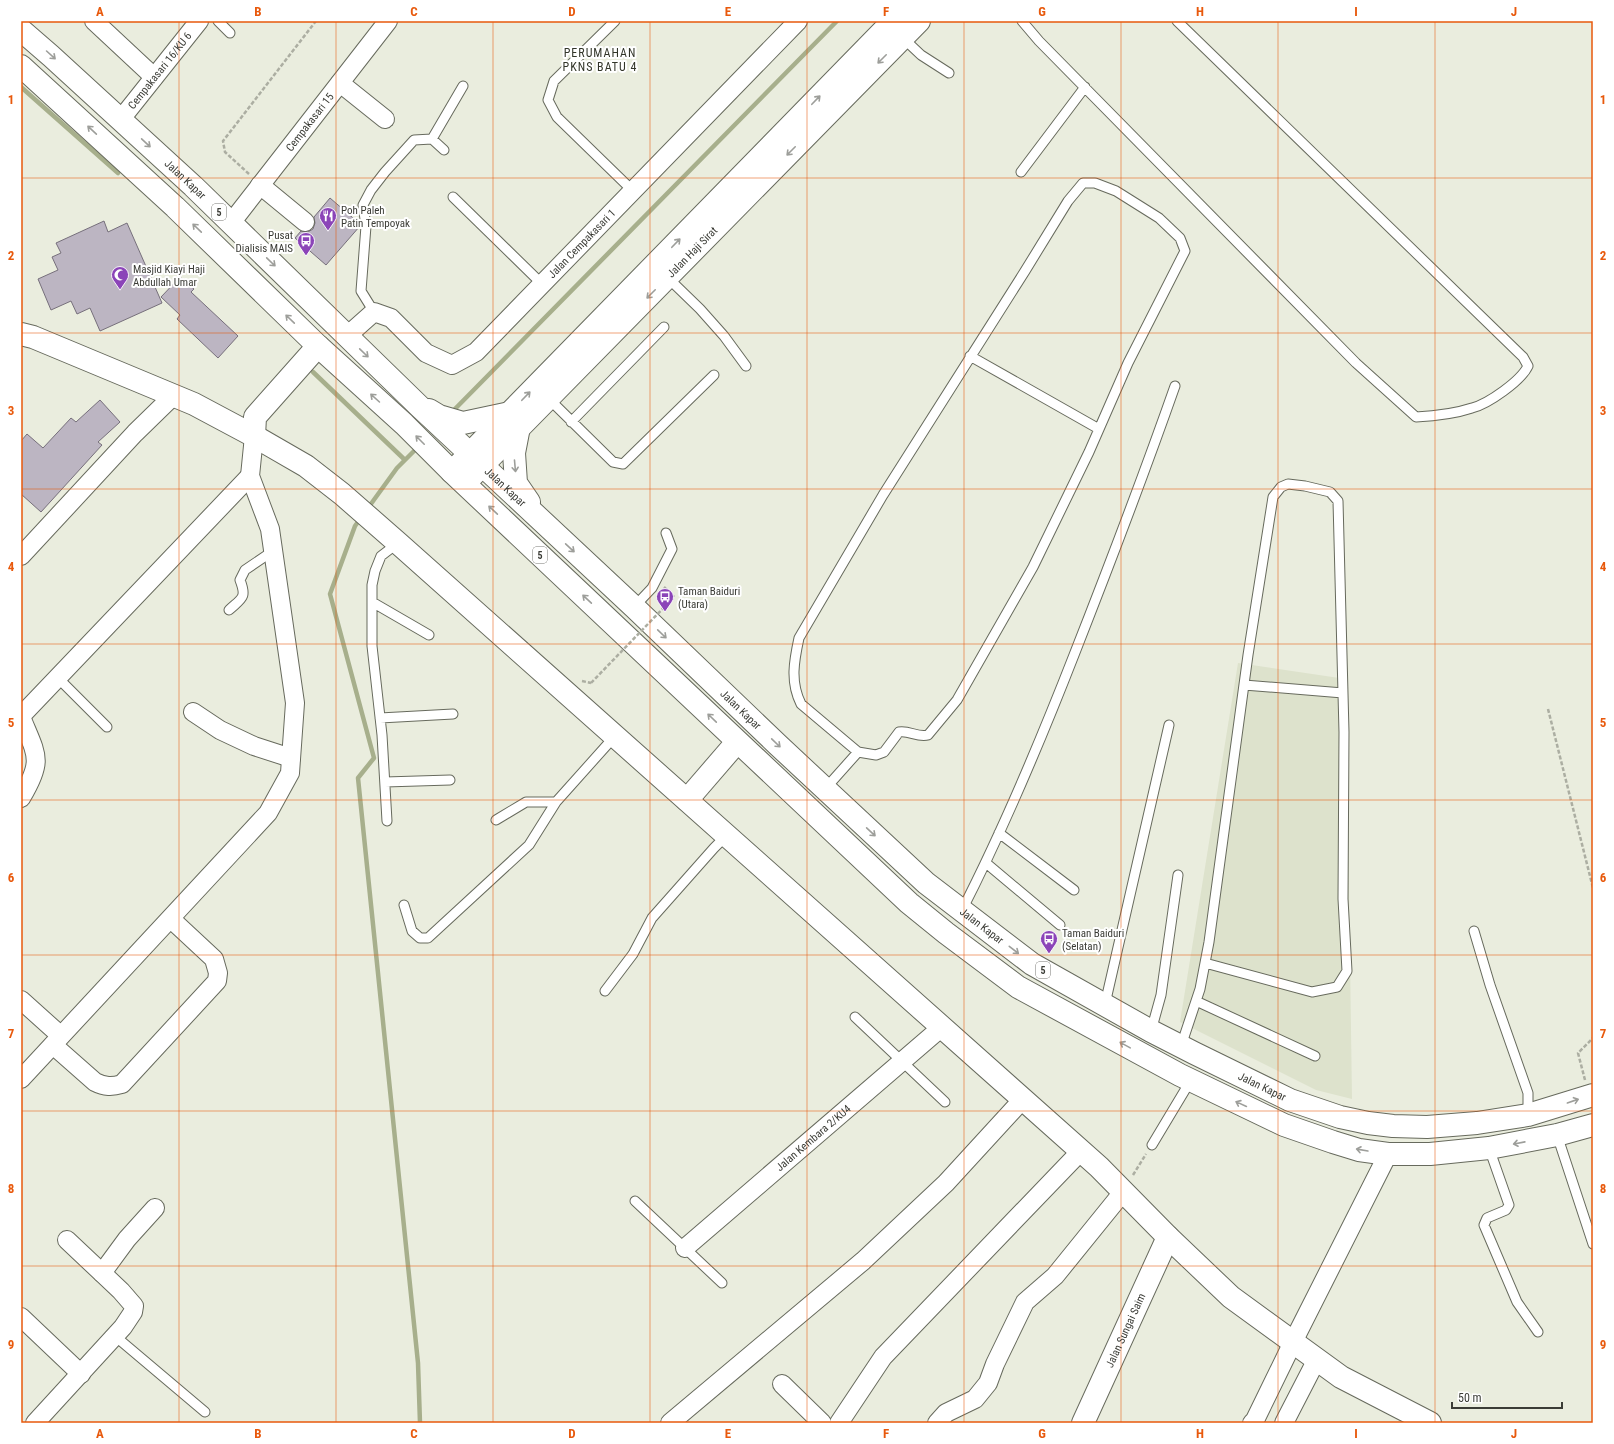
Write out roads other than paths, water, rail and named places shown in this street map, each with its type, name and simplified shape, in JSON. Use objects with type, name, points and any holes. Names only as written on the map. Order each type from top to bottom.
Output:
[{"type":"main road","name":"Jalan Haji Sirat","points":[[459,478],[898,29],[919,21]]},
{"type":"main road","name":"Jalan Kapar","points":[[24,27],[120,120],[231,223],[416,403],[458,431],[476,460],[926,883],[1032,964],[1151,1031],[1181,1046],[1290,1100],[1340,1117],[1368,1123],[1393,1126],[1426,1127],[1477,1123],[1528,1115],[1591,1095]]},
{"type":"main road","name":"Jalan Haji Sirat","points":[[515,420],[548,398],[667,277],[898,29]]},
{"type":"main road","name":"5","points":[[21,66],[175,206],[318,346],[404,424],[435,456],[909,903],[1018,987],[1191,1080],[1284,1125],[1359,1150],[1388,1154],[1430,1154],[1489,1148],[1558,1135],[1593,1125]]},
{"type":"main road","points":[[21,334],[40,340],[194,404],[306,466],[342,494],[398,543],[1081,1151],[1168,1237],[1231,1296],[1341,1377],[1430,1423]]},
{"type":"main road","points":[[254,436],[255,417],[318,346]]},
{"type":"main road","points":[[416,403],[440,416],[458,431],[515,420],[514,453],[516,483],[541,521]]},
{"type":"main road","points":[[616,626],[634,607]]},
{"type":"main road","points":[[687,800],[737,742]]},
{"type":"main road","name":"Jalan Sungai Saim","points":[[1082,1423],[1168,1237]]},
{"type":"street","points":[[94,21],[154,77]]},
{"type":"street","name":"Cempakasari 16/KU 6","points":[[120,120],[199,21]]},
{"type":"street","name":"Cempakasari 15","points":[[231,223],[388,21]]},
{"type":"street","name":"Jalan Cempakasari 1","points":[[374,312],[391,318],[426,353],[452,365],[476,352],[798,21]]},
{"type":"street","points":[[340,83],[385,119]]},
{"type":"street","points":[[260,185],[306,222]]},
{"type":"street","points":[[347,336],[374,312]]},
{"type":"street","points":[[21,556],[135,433],[174,395]]},
{"type":"street","points":[[21,1079],[268,813],[290,773],[295,703],[270,529],[250,476],[254,436]]},
{"type":"street","points":[[21,798],[30,783],[36,767],[36,754],[21,716],[250,476]]},
{"type":"street","points":[[193,712],[220,730],[254,746],[291,758]]},
{"type":"street","points":[[21,1000],[95,1082],[102,1086],[112,1087],[122,1084],[217,981],[218,973],[214,959],[171,919]]},
{"type":"street","name":"Jalan Kembara 2/KU4","points":[[685,1248],[942,1027]]},
{"type":"street","points":[[670,1423],[863,1261],[946,1183],[1023,1099]]},
{"type":"street","points":[[839,1423],[883,1357],[1081,1151]]},
{"type":"street","points":[[1252,1423],[1255,1420],[1388,1154]]},
{"type":"street","points":[[937,1423],[946,1413],[975,1399],[988,1384],[995,1364],[1025,1302],[1055,1276],[1123,1192]]},
{"type":"street","points":[[102,1273],[127,1239],[155,1208]]},
{"type":"street","points":[[35,1423],[123,1327],[133,1312],[134,1306],[121,1291],[67,1240]]},
{"type":"street","points":[[21,1317],[81,1374]]},
{"type":"street","points":[[1284,1423],[1317,1359]]},
{"type":"street","points":[[782,1384],[822,1423]]},
{"type":"lane","points":[[218,21],[230,33]]},
{"type":"lane","points":[[615,21],[554,81],[548,100],[557,117],[633,191]]},
{"type":"lane","points":[[1022,21],[1356,364],[1416,417],[1441,415],[1473,408],[1503,392],[1524,374],[1528,366],[1523,357],[1177,21]]},
{"type":"lane","points":[[898,29],[921,55],[949,73]]},
{"type":"lane","points":[[432,139],[463,86]]},
{"type":"lane","points":[[1021,172],[1085,87]]},
{"type":"lane","points":[[374,312],[361,291],[366,226],[363,205],[371,190],[385,172],[414,140],[432,139],[444,150]]},
{"type":"lane","points":[[1083,183],[1095,183],[1116,191],[1159,218],[1180,238],[1185,251],[1128,363],[1100,429],[1033,567],[957,700],[928,735],[923,737],[904,731],[899,732],[884,752],[876,755],[858,752],[801,704],[796,694],[793,678],[794,662],[799,638],[883,495],[970,356],[1068,201],[1083,183]]},
{"type":"lane","points":[[453,197],[542,284]]},
{"type":"lane","points":[[667,277],[700,309],[724,336],[746,366]]},
{"type":"lane","points":[[571,422],[664,327]]},
{"type":"lane","points":[[970,356],[1100,429]]},
{"type":"lane","points":[[548,398],[613,462],[622,464],[714,375]]},
{"type":"lane","points":[[962,910],[1000,833],[1050,718],[1097,597],[1175,386]]},
{"type":"lane","points":[[1181,1046],[1200,990],[1205,963],[1209,942],[1244,685],[1272,497],[1280,487],[1288,484],[1305,486],[1330,492],[1338,501],[1343,693],[1343,899],[1348,971],[1337,987],[1312,992],[1205,963]]},
{"type":"lane","points":[[634,607],[652,588],[672,549],[666,534]]},
{"type":"lane","points":[[386,821],[385,782],[380,718],[372,646],[372,585],[375,571],[381,556],[398,543]]},
{"type":"lane","points":[[229,610],[243,597],[244,591],[240,580],[245,570],[273,551]]},
{"type":"lane","points":[[372,602],[429,635]]},
{"type":"lane","points":[[57,677],[106,728]]},
{"type":"lane","points":[[1244,685],[1343,693]]},
{"type":"lane","points":[[380,718],[453,714]]},
{"type":"lane","points":[[1105,1004],[1169,725]]},
{"type":"lane","points":[[404,905],[412,931],[420,938],[428,938],[529,845],[556,802],[615,736]]},
{"type":"lane","points":[[825,789],[858,752]]},
{"type":"lane","points":[[385,782],[450,780]]},
{"type":"lane","points":[[496,820],[526,802],[556,802]]},
{"type":"lane","points":[[1000,833],[1074,890]]},
{"type":"lane","points":[[605,992],[633,954],[652,918],[727,835]]},
{"type":"lane","points":[[986,863],[1060,925]]},
{"type":"lane","points":[[1151,1031],[1160,995],[1178,875]]},
{"type":"lane","points":[[1474,932],[1490,985],[1528,1093],[1528,1115]]},
{"type":"lane","points":[[1196,1001],[1315,1056]]},
{"type":"lane","points":[[855,1017],[945,1102]]},
{"type":"lane","points":[[1152,1145],[1191,1080]]},
{"type":"lane","points":[[1558,1135],[1593,1244]]},
{"type":"lane","points":[[1489,1148],[1509,1205],[1506,1210],[1487,1218],[1484,1226],[1517,1302],[1538,1332]]},
{"type":"lane","points":[[634,1201],[722,1282]]},
{"type":"lane","points":[[115,1336],[205,1412]]},
{"type":"waterway","points":[[451,413],[837,21]]},
{"type":"waterway","points":[[21,87],[118,173]]},
{"type":"waterway","points":[[313,372],[405,460]]},
{"type":"waterway","points":[[368,508],[397,468],[419,446]]},
{"type":"waterway","points":[[360,519],[355,526],[330,594],[374,758],[358,778],[418,1363],[420,1423]]},
{"type":"place","name":"Poh Paleh Patin Tempoyak","points":[[328,231]]},
{"type":"place","name":"Pusat Dialisis MAIS","points":[[306,256]]},
{"type":"place","name":"Masjid Kiayi Haji Abdullah Umar","points":[[120,290]]},
{"type":"place","name":"Taman Baiduri (Utara)","points":[[665,612]]},
{"type":"place","name":"Taman Baiduri (Selatan)","points":[[1049,954]]},
{"type":"district","name":"PERUMAHAN PKNS BATU 4","points":[[600,60]]}]
